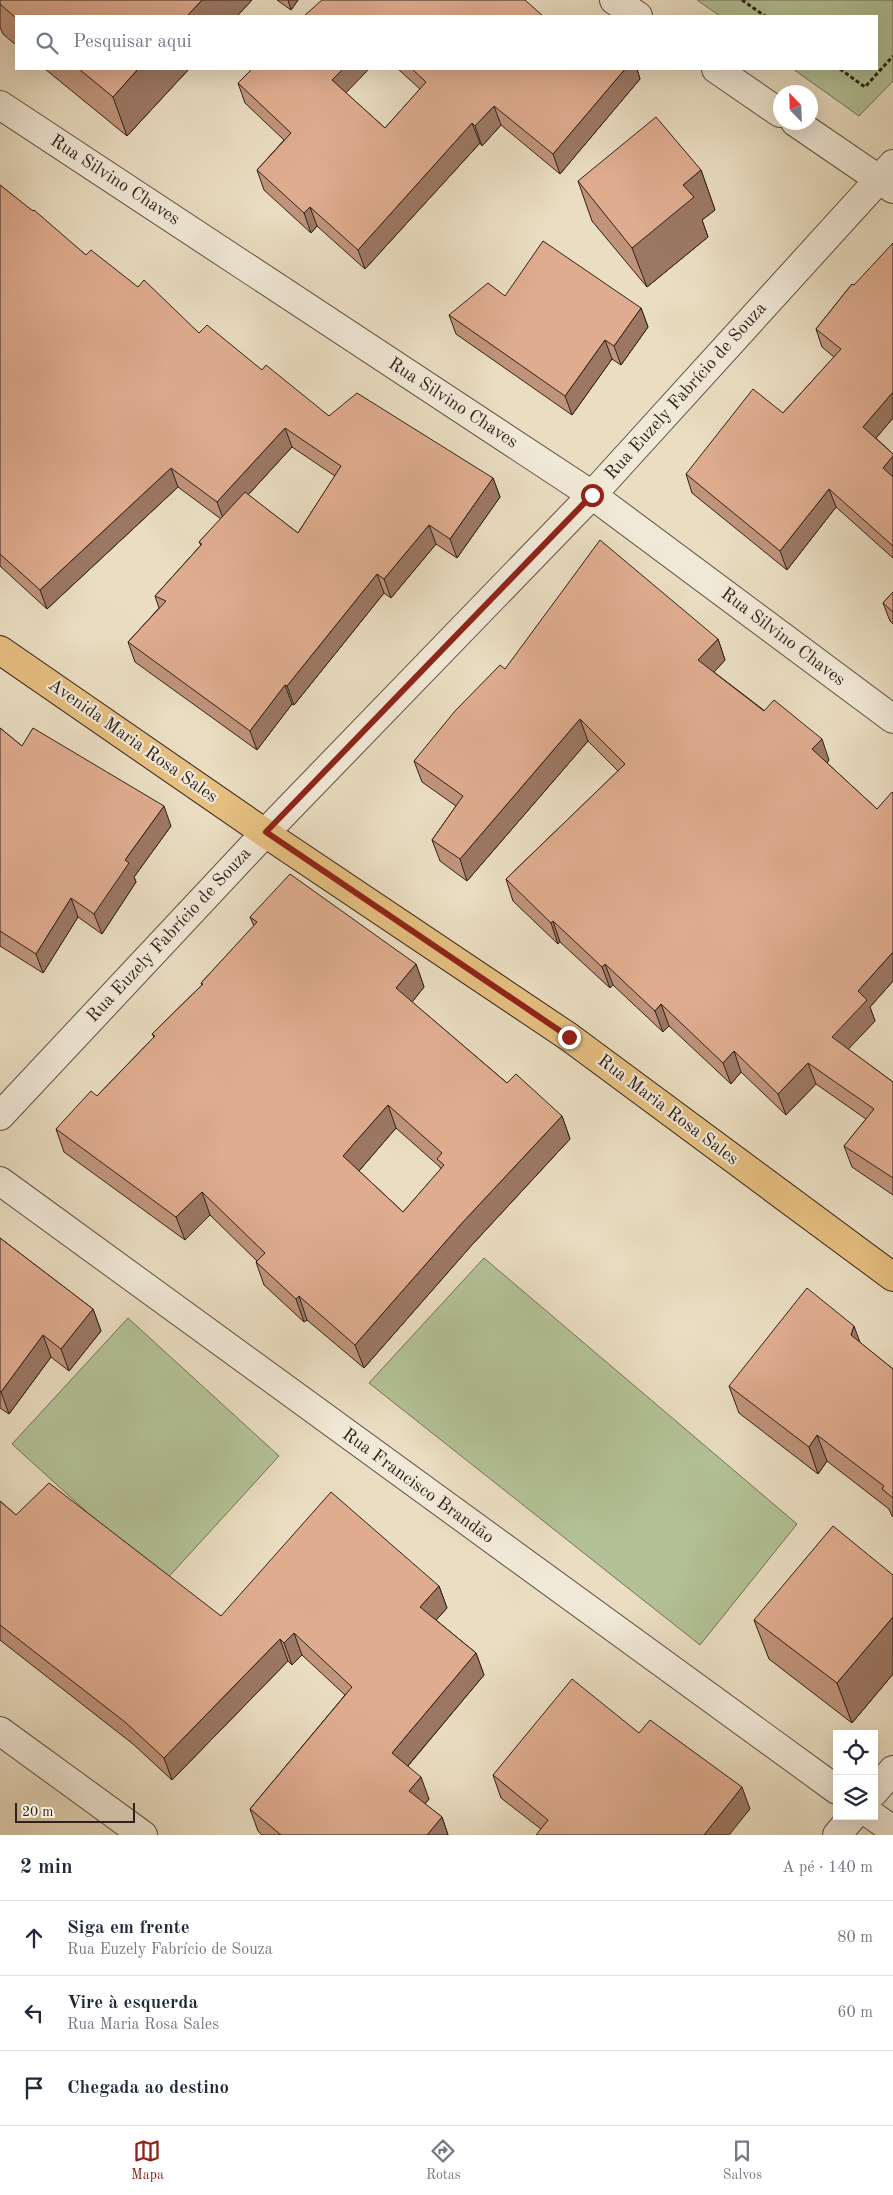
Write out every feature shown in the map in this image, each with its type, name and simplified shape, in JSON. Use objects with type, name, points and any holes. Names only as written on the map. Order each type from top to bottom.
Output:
[{"type":"main road","name":"Avenida Maria Rosa Sales","points":[[0,650],[266,832]]},
{"type":"main road","name":"Rua Maria Rosa Sales","points":[[266,832],[569,1037],[893,1277]]},
{"type":"street","points":[[614,0],[636,15]]},
{"type":"street","points":[[717,70],[773,108]]},
{"type":"street","name":"Rua Silvino Chaves","points":[[0,105],[592,495],[893,719]]},
{"type":"street","points":[[809,130],[888,177]]},
{"type":"street","name":"Rua Euzely Fabrício de Souza","points":[[0,1116],[266,832],[592,495],[888,177]]},
{"type":"street","name":"Rua Francisco Brandão","points":[[0,1181],[833,1787]]},
{"type":"street","points":[[0,1732],[143,1835]]},
{"type":"street","points":[[878,1787],[893,1770]]},
{"type":"street","points":[[837,1835],[850,1820]]},
{"type":"street","points":[[878,1820],[893,1830]]},
{"type":"path","points":[[742,0],[764,15]]},
{"type":"path","points":[[841,70],[866,87],[893,56]]},
{"type":"green space","points":[[697,0],[893,0],[893,81],[859,116],[794,70],[878,70],[878,15],[719,15]]},
{"type":"green space","points":[[484,1258],[797,1524],[700,1645],[369,1383]]},
{"type":"green space","points":[[128,1318],[279,1456],[164,1582],[12,1444]]},
{"type":"building","points":[[0,0],[202,0],[188,15],[15,15],[15,17],[0,4]]},
{"type":"building","points":[[322,0],[525,0],[542,15],[305,15]]},
{"type":"building","points":[[80,70],[137,70],[113,97]]},
{"type":"building","points":[[251,70],[342,70],[332,80],[385,128],[426,82],[413,70],[624,70],[553,154],[494,106],[475,126],[472,123],[358,250],[310,207],[304,213],[257,170],[291,133],[238,83]]},
{"type":"building","points":[[656,117],[701,170],[683,185],[694,197],[632,248],[578,181]]},
{"type":"building","points":[[0,185],[34,210],[86,255],[91,250],[138,287],[144,280],[199,333],[207,325],[262,370],[266,365],[329,416],[357,393],[493,478],[450,539],[429,525],[384,579],[377,574],[287,686],[285,685],[250,731],[128,642],[166,601],[155,596],[202,544],[199,542],[245,492],[298,533],[341,466],[285,428],[217,502],[171,468],[40,590],[0,554]]},
{"type":"building","points":[[543,241],[641,308],[614,346],[605,340],[565,396],[449,315],[488,283],[505,296]]},
{"type":"building","points":[[893,243],[893,392],[863,427],[893,454],[883,468],[893,477],[893,546],[829,489],[780,551],[686,474],[753,389],[783,413],[841,349],[816,329],[852,284],[854,285]]},
{"type":"building","points":[[600,540],[718,639],[698,660],[764,711],[774,700],[822,739],[812,749],[877,809],[893,793],[893,952],[858,991],[867,1000],[832,1037],[893,1082],[893,1178],[844,1146],[874,1109],[808,1063],[778,1094],[734,1051],[723,1063],[661,1004],[655,1011],[605,964],[602,967],[553,921],[551,923],[506,879],[625,764],[580,719],[460,859],[432,840],[463,796],[414,761],[455,711],[500,665],[505,669]]},
{"type":"building","points":[[893,592],[893,612],[883,603]]},
{"type":"building","points":[[0,728],[22,746],[33,728],[164,806],[125,860],[129,863],[94,914],[71,898],[36,954],[0,931]]},
{"type":"building","points":[[290,874],[416,964],[396,988],[507,1083],[516,1074],[562,1116],[462,1223],[355,1345],[299,1296],[296,1299],[256,1262],[265,1253],[202,1192],[176,1217],[56,1129],[91,1091],[97,1096],[155,1036],[152,1034],[203,984],[201,983],[257,922],[250,917]],"holes":[[[388,1105],[442,1153],[437,1159],[444,1165],[403,1212],[343,1156]]]},
{"type":"building","points":[[0,1238],[93,1309],[61,1349],[43,1335],[1,1392],[0,1391]]},
{"type":"building","points":[[807,1288],[854,1326],[851,1335],[893,1369],[893,1498],[882,1489],[884,1486],[817,1435],[809,1447],[729,1386]]},
{"type":"building","points":[[49,1483],[221,1616],[331,1492],[439,1586],[420,1607],[476,1653],[392,1753],[421,1777],[409,1791],[442,1817],[427,1835],[281,1835],[250,1809],[352,1687],[294,1633],[284,1643],[280,1639],[164,1758],[125,1722],[0,1625],[0,1501],[16,1515]]},
{"type":"building","points":[[833,1526],[893,1575],[893,1617],[837,1683],[754,1620]]},
{"type":"building","points":[[572,1679],[639,1733],[650,1720],[742,1787],[704,1835],[536,1835],[548,1820],[493,1775]]},
{"type":"route","points":[[569,1037],[266,832],[592,495]]}]
